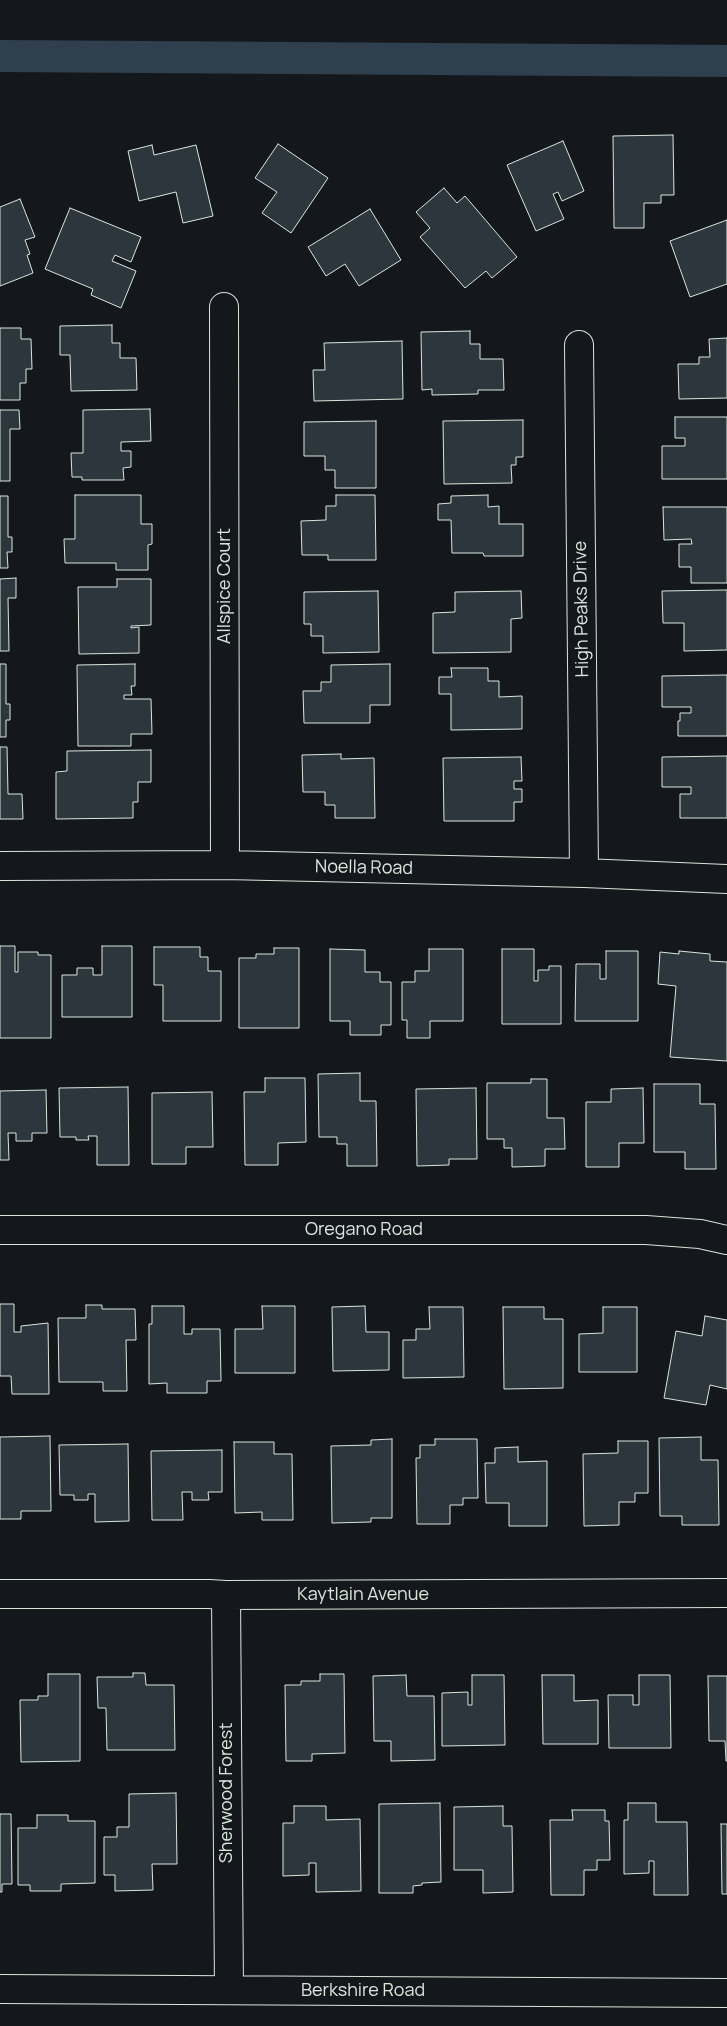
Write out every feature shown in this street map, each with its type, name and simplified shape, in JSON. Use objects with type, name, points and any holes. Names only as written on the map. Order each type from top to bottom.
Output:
[{"type":"street","name":"Allspice Court","points":[[224,307],[225,866]]},
{"type":"street","name":"High Peaks Drive","points":[[580,345],[584,873]]},
{"type":"street","name":"Noella Road","points":[[0,866],[225,866],[584,873],[727,879]]},
{"type":"street","name":"Oregano Road","points":[[0,1230],[646,1230],[700,1234],[727,1240]]},
{"type":"street","name":"Kaytlain Avenue","points":[[0,1594],[727,1593]]},
{"type":"street","name":"Sherwood Forest","points":[[226,1595],[229,1990]]},
{"type":"street","name":"Berkshire Road","points":[[0,1989],[727,1992]]},
{"type":"building","points":[[673,135],[674,195],[661,195],[661,203],[644,203],[644,228],[614,228],[613,136]]},
{"type":"building","points":[[563,141],[584,191],[562,201],[558,192],[553,194],[564,219],[536,231],[507,165]]},
{"type":"building","points":[[278,144],[328,178],[291,233],[262,213],[277,192],[255,178]]},
{"type":"building","points":[[152,145],[154,155],[196,145],[213,216],[183,223],[176,192],[139,201],[128,151]]},
{"type":"building","points":[[444,188],[457,203],[465,196],[517,257],[492,278],[486,271],[465,288],[420,237],[430,228],[416,212]]},
{"type":"building","points":[[20,199],[35,237],[25,240],[30,254],[27,255],[33,273],[0,286],[0,207]]},
{"type":"building","points":[[70,208],[141,237],[131,262],[115,255],[112,261],[136,271],[121,308],[91,295],[93,289],[45,269]]},
{"type":"building","points":[[370,209],[401,260],[359,286],[345,264],[326,276],[308,247]]},
{"type":"building","points":[[727,220],[727,284],[690,297],[670,241]]},
{"type":"building","points":[[112,325],[112,343],[120,343],[120,358],[136,358],[137,390],[71,391],[70,355],[60,355],[60,326]]},
{"type":"building","points":[[0,328],[21,328],[21,339],[31,339],[32,369],[26,369],[26,383],[20,383],[20,400],[0,400]]},
{"type":"building","points":[[470,331],[470,344],[480,344],[480,359],[503,359],[504,390],[478,390],[478,394],[432,395],[432,389],[422,390],[421,332]]},
{"type":"building","points":[[727,338],[727,398],[679,399],[678,364],[699,364],[699,357],[710,357],[709,339]]},
{"type":"building","points":[[402,341],[403,399],[314,401],[313,370],[325,370],[324,343]]},
{"type":"building","points":[[150,409],[151,441],[121,442],[121,451],[131,451],[131,467],[123,468],[124,480],[82,480],[82,477],[72,477],[71,453],[83,453],[83,410]]},
{"type":"building","points":[[0,410],[19,410],[20,429],[10,429],[10,481],[0,481]]},
{"type":"building","points":[[675,417],[727,417],[727,479],[662,479],[662,446],[685,446],[685,438],[675,438]]},
{"type":"building","points":[[523,420],[523,457],[516,457],[516,465],[511,465],[512,483],[444,484],[443,421]]},
{"type":"building","points":[[376,421],[376,488],[335,488],[335,470],[325,470],[325,456],[304,456],[304,422]]},
{"type":"building","points":[[75,495],[141,495],[141,524],[152,524],[152,544],[148,545],[148,570],[116,570],[116,563],[65,563],[64,539],[75,539]]},
{"type":"building","points":[[336,495],[375,495],[376,560],[328,560],[328,555],[302,555],[301,521],[326,520],[326,506],[336,506]]},
{"type":"building","points":[[488,495],[488,507],[499,506],[499,524],[523,524],[523,556],[484,556],[483,553],[452,553],[451,520],[438,520],[438,504],[451,503],[451,496]]},
{"type":"building","points":[[0,496],[8,496],[8,537],[12,537],[12,552],[7,552],[8,568],[0,568]]},
{"type":"building","points":[[663,507],[727,507],[727,583],[691,583],[691,567],[679,567],[679,544],[692,544],[691,539],[664,540]]},
{"type":"building","points":[[16,578],[16,598],[8,598],[9,651],[0,651],[0,579]]},
{"type":"building","points":[[117,579],[151,579],[151,625],[131,626],[131,628],[139,627],[139,653],[79,654],[78,587],[117,587]]},
{"type":"building","points":[[727,590],[727,650],[684,651],[684,623],[663,623],[662,591]]},
{"type":"building","points":[[378,591],[379,652],[323,653],[323,636],[311,636],[311,624],[304,624],[304,592]]},
{"type":"building","points":[[521,591],[522,618],[511,619],[511,652],[433,653],[433,613],[455,612],[455,592]]},
{"type":"building","points":[[0,664],[6,664],[6,704],[10,704],[10,720],[6,720],[6,737],[0,737]]},
{"type":"building","points":[[135,664],[135,686],[131,686],[132,695],[124,695],[124,699],[151,699],[152,734],[131,734],[131,746],[78,746],[77,665]]},
{"type":"building","points":[[390,664],[390,705],[370,705],[370,723],[304,723],[303,691],[321,691],[321,682],[331,682],[331,665]]},
{"type":"building","points":[[451,668],[488,668],[488,681],[499,681],[499,697],[522,696],[522,729],[451,730],[451,694],[439,694],[439,677],[452,677]]},
{"type":"building","points":[[727,675],[727,736],[678,736],[680,713],[691,713],[691,707],[662,707],[662,676]]},
{"type":"building","points":[[0,747],[7,747],[8,794],[22,794],[23,819],[0,819]]},
{"type":"building","points":[[151,750],[151,782],[138,782],[138,802],[133,802],[133,818],[56,819],[56,772],[67,771],[67,751]]},
{"type":"building","points":[[341,754],[341,759],[374,758],[375,818],[335,818],[335,805],[325,805],[325,792],[303,792],[302,755]]},
{"type":"building","points":[[727,756],[727,818],[680,818],[680,794],[691,794],[691,787],[662,787],[662,757]]},
{"type":"building","points":[[521,757],[522,781],[514,781],[514,789],[522,789],[522,802],[514,802],[514,821],[444,821],[443,758]]},
{"type":"building","points":[[0,946],[15,946],[15,972],[18,972],[18,952],[38,952],[38,955],[51,955],[51,1038],[0,1038]]},
{"type":"building","points":[[102,946],[132,946],[132,1017],[62,1017],[62,975],[77,975],[77,968],[93,968],[93,975],[102,975]]},
{"type":"building","points":[[154,947],[200,947],[200,957],[208,957],[208,971],[221,971],[221,1021],[163,1021],[163,985],[154,985]]},
{"type":"building","points":[[274,948],[299,948],[299,1028],[239,1028],[239,958],[256,958],[256,954],[274,954]]},
{"type":"building","points":[[330,949],[365,950],[365,972],[380,972],[380,982],[391,982],[391,1025],[381,1025],[381,1035],[350,1035],[350,1021],[330,1021]]},
{"type":"building","points":[[429,949],[463,949],[463,1021],[430,1021],[430,1038],[407,1038],[407,1020],[402,1020],[402,982],[415,982],[415,971],[429,971]]},
{"type":"building","points":[[502,949],[534,949],[534,981],[538,981],[538,970],[549,970],[549,966],[561,966],[561,1024],[502,1024]]},
{"type":"building","points":[[606,951],[638,951],[638,1021],[575,1021],[576,964],[600,964],[600,979],[606,979]]},
{"type":"building","points":[[679,951],[710,954],[710,961],[727,962],[727,1061],[670,1057],[676,986],[658,984],[660,952],[679,954]]},
{"type":"building","points":[[360,1073],[360,1101],[376,1101],[377,1166],[347,1166],[347,1144],[337,1144],[337,1137],[319,1137],[318,1074]]},
{"type":"building","points":[[265,1078],[305,1078],[306,1142],[278,1143],[278,1165],[245,1165],[244,1092],[265,1092]]},
{"type":"building","points":[[531,1079],[547,1079],[547,1118],[564,1118],[565,1149],[545,1149],[545,1166],[512,1167],[512,1148],[504,1148],[504,1139],[487,1139],[487,1083],[531,1083]]},
{"type":"building","points":[[654,1084],[700,1084],[700,1104],[715,1104],[716,1169],[685,1169],[685,1152],[654,1152]]},
{"type":"building","points":[[128,1087],[129,1165],[97,1165],[97,1136],[88,1136],[89,1140],[76,1140],[76,1137],[60,1137],[59,1088]]},
{"type":"building","points":[[476,1088],[477,1159],[449,1159],[449,1165],[417,1166],[416,1089]]},
{"type":"building","points":[[643,1088],[644,1143],[619,1143],[619,1167],[586,1167],[586,1102],[611,1102],[611,1089]]},
{"type":"building","points":[[46,1090],[47,1133],[32,1133],[32,1141],[16,1141],[16,1133],[8,1133],[9,1160],[0,1160],[0,1091]]},
{"type":"building","points":[[212,1092],[213,1147],[186,1147],[186,1164],[152,1164],[152,1093]]},
{"type":"building","points":[[0,1304],[14,1304],[14,1332],[21,1332],[21,1326],[48,1323],[49,1394],[12,1394],[11,1376],[0,1376]]},
{"type":"building","points":[[86,1305],[102,1305],[102,1309],[135,1309],[136,1340],[126,1340],[127,1391],[103,1391],[103,1382],[59,1382],[58,1318],[86,1318]]},
{"type":"building","points":[[152,1306],[184,1306],[184,1334],[192,1334],[192,1329],[220,1329],[221,1381],[207,1381],[207,1393],[167,1393],[167,1383],[149,1384],[149,1324],[152,1324]]},
{"type":"building","points":[[262,1306],[295,1306],[295,1373],[235,1373],[235,1329],[263,1329]]},
{"type":"building","points":[[365,1306],[366,1332],[389,1332],[389,1370],[333,1371],[332,1307]]},
{"type":"building","points":[[429,1307],[463,1307],[464,1377],[403,1378],[403,1340],[416,1340],[416,1329],[430,1329]]},
{"type":"building","points":[[503,1307],[544,1307],[544,1319],[563,1319],[563,1388],[504,1389]]},
{"type":"building","points":[[603,1307],[637,1307],[637,1372],[579,1372],[579,1334],[603,1333]]},
{"type":"building","points":[[705,1316],[727,1320],[727,1389],[710,1385],[706,1405],[664,1398],[676,1331],[702,1336]]},
{"type":"building","points":[[50,1436],[51,1511],[21,1511],[21,1519],[0,1519],[0,1437]]},
{"type":"building","points":[[701,1437],[701,1460],[718,1460],[719,1525],[682,1525],[682,1516],[660,1516],[659,1438]]},
{"type":"building","points":[[392,1439],[392,1518],[371,1518],[371,1522],[332,1523],[331,1446],[371,1445],[371,1440]]},
{"type":"building","points":[[435,1439],[477,1439],[478,1498],[463,1498],[463,1505],[450,1505],[450,1524],[417,1524],[416,1458],[420,1458],[420,1445],[435,1445]]},
{"type":"building","points":[[618,1441],[648,1441],[648,1493],[635,1493],[635,1502],[619,1502],[619,1525],[584,1526],[583,1454],[618,1453]]},
{"type":"building","points":[[234,1442],[274,1442],[274,1454],[292,1454],[293,1520],[262,1520],[262,1512],[235,1513]]},
{"type":"building","points":[[128,1444],[129,1521],[95,1522],[95,1494],[88,1494],[88,1500],[74,1500],[74,1495],[60,1495],[59,1445]]},
{"type":"building","points":[[518,1447],[518,1462],[547,1461],[547,1526],[509,1526],[509,1503],[486,1503],[485,1463],[495,1463],[495,1448]]},
{"type":"building","points":[[222,1450],[222,1492],[208,1492],[209,1500],[192,1500],[192,1492],[182,1492],[183,1520],[152,1520],[151,1451]]},
{"type":"building","points":[[133,1673],[145,1673],[146,1685],[174,1685],[175,1750],[107,1750],[106,1708],[98,1708],[97,1677],[133,1677]]},
{"type":"building","points":[[48,1674],[80,1674],[80,1761],[21,1762],[20,1700],[38,1700],[38,1696],[48,1696]]},
{"type":"building","points":[[320,1674],[344,1674],[345,1753],[312,1754],[312,1761],[286,1761],[285,1685],[301,1685],[301,1681],[320,1681]]},
{"type":"building","points":[[406,1675],[407,1696],[434,1696],[435,1760],[391,1761],[391,1741],[374,1741],[373,1676]]},
{"type":"building","points":[[472,1675],[504,1675],[505,1745],[442,1746],[442,1693],[468,1692],[468,1705],[472,1705]]},
{"type":"building","points":[[542,1675],[574,1675],[574,1701],[598,1700],[598,1744],[543,1744]]},
{"type":"building","points":[[639,1675],[670,1675],[671,1748],[609,1748],[608,1695],[633,1695],[633,1705],[639,1705]]},
{"type":"building","points":[[708,1676],[727,1676],[727,1761],[725,1741],[709,1741]]},
{"type":"building","points":[[176,1793],[177,1864],[152,1864],[153,1890],[115,1891],[115,1875],[104,1875],[104,1837],[117,1837],[117,1827],[129,1827],[129,1794]]},
{"type":"building","points":[[440,1803],[441,1882],[422,1883],[422,1885],[413,1886],[413,1893],[379,1893],[379,1804]]},
{"type":"building","points":[[628,1803],[656,1803],[656,1822],[687,1822],[688,1895],[654,1895],[654,1861],[649,1861],[649,1873],[624,1874],[624,1820],[628,1820]]},
{"type":"building","points":[[294,1806],[326,1806],[326,1820],[360,1819],[361,1891],[316,1892],[316,1863],[309,1863],[309,1875],[283,1876],[283,1823],[294,1823]]},
{"type":"building","points":[[503,1806],[503,1826],[512,1826],[513,1892],[483,1893],[483,1870],[454,1870],[454,1807]]},
{"type":"building","points":[[572,1810],[605,1810],[605,1821],[609,1821],[610,1860],[597,1860],[597,1870],[584,1870],[584,1895],[551,1895],[550,1820],[573,1820]]},
{"type":"building","points":[[0,1814],[11,1814],[12,1884],[2,1884],[2,1892],[0,1892]]},
{"type":"building","points":[[37,1815],[68,1815],[68,1821],[95,1821],[95,1883],[61,1884],[61,1891],[30,1891],[30,1885],[18,1885],[18,1828],[37,1828]]},
{"type":"building","points":[[721,1824],[727,1824],[727,1894],[722,1894]]},
{"type":"waterway","points":[[0,56],[727,61]]}]
